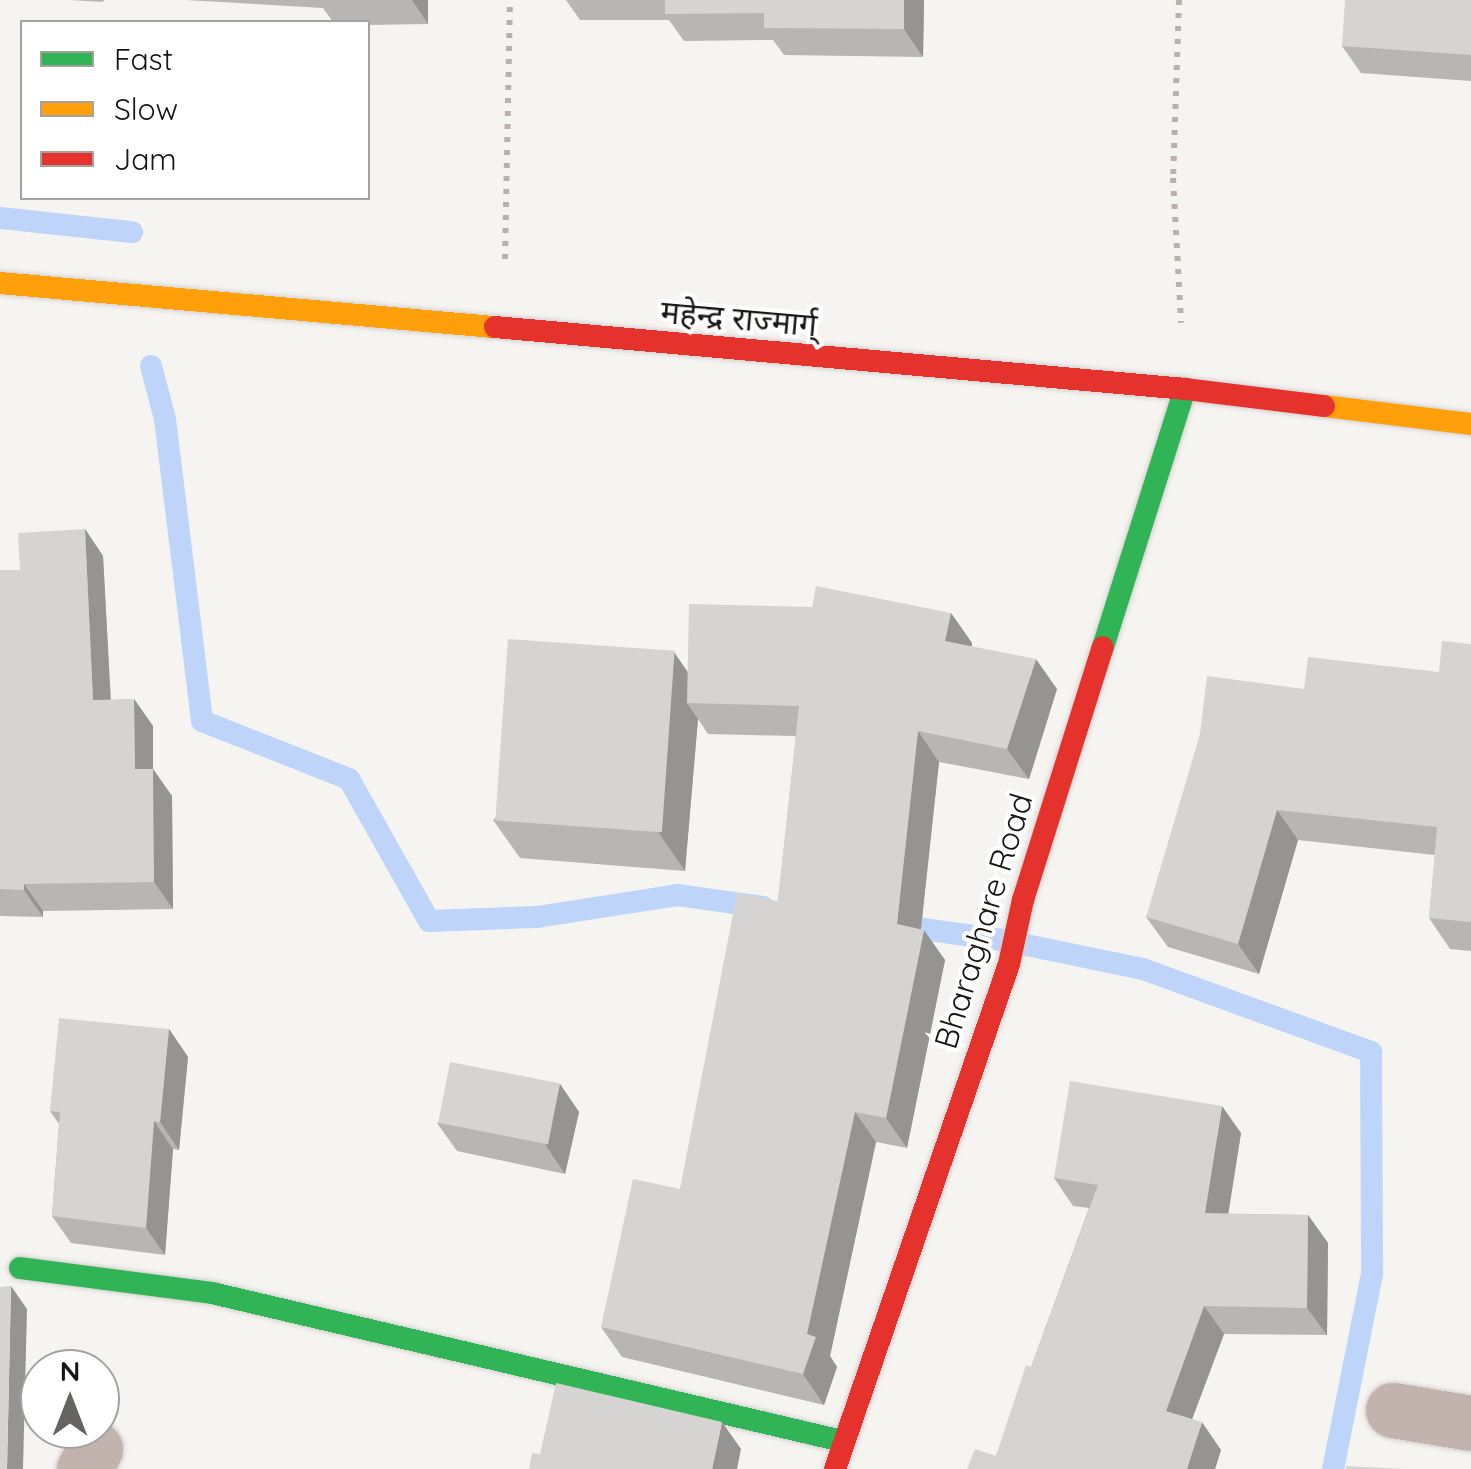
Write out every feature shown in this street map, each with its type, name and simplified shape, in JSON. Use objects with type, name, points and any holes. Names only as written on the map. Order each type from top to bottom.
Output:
[{"type":"main road","name":"महेन्द्र राज्मार्ग्","points":[[0,284],[1185,389],[1471,424]]},
{"type":"main road","name":"Bharaghare Road","points":[[835,1469],[1009,964],[1022,900],[1185,389]]},
{"type":"main road","points":[[20,1268],[212,1294],[842,1441]]},
{"type":"street","points":[[1393,1410],[1471,1423]]},
{"type":"path","points":[[502,330],[510,0]]},
{"type":"path","points":[[1180,0],[1174,178],[1185,389]]},
{"type":"building","points":[[665,0],[904,0],[904,29],[764,28],[764,13],[665,14]]},
{"type":"building","points":[[1345,0],[1471,0],[1471,55],[1342,46]]},
{"type":"building","points":[[85,529],[93,700],[134,699],[135,769],[153,769],[154,882],[24,884],[24,890],[0,889],[0,570],[20,570],[18,533]]},
{"type":"building","points":[[816,586],[951,613],[945,641],[1036,659],[1007,749],[918,731],[897,924],[924,930],[886,1118],[855,1112],[807,1334],[816,1337],[803,1374],[601,1327],[633,1179],[680,1189],[737,893],[778,901],[799,706],[687,703],[689,604],[812,607]]},
{"type":"building","points":[[508,639],[675,651],[662,832],[495,821]]},
{"type":"building","points":[[1442,641],[1471,644],[1471,922],[1429,918],[1437,827],[1277,810],[1238,944],[1146,917],[1200,734],[1207,676],[1304,689],[1308,657],[1439,672]]},
{"type":"building","points":[[59,1018],[169,1029],[160,1122],[154,1121],[146,1228],[52,1216],[60,1112],[50,1111]]},
{"type":"building","points":[[450,1062],[560,1083],[548,1144],[438,1123]]},
{"type":"building","points":[[1070,1081],[1222,1106],[1205,1213],[1308,1215],[1307,1308],[1204,1306],[1166,1411],[1202,1422],[1187,1469],[967,1469],[975,1449],[996,1456],[1026,1365],[1031,1367],[1098,1185],[1054,1178]]},
{"type":"building","points":[[11,1286],[7,1469],[0,1469],[0,1287]]},
{"type":"building","points":[[556,1383],[722,1422],[712,1469],[529,1469],[532,1453],[540,1454]]},
{"type":"building","points":[[1346,1466],[1405,1469],[1346,1469]]},
{"type":"waterway","points":[[0,218],[132,232]]},
{"type":"waterway","points":[[151,366],[165,419],[202,721],[349,779],[429,921],[537,917],[677,895],[763,907]]},
{"type":"waterway","points":[[894,925],[1002,940],[1143,969],[1371,1052],[1372,1274],[1333,1469]]},
{"type":"traffic: fast","points":[[1103,647],[1185,389]]},
{"type":"traffic: fast","points":[[20,1268],[212,1293],[842,1441]]},
{"type":"traffic: slow","points":[[0,283],[495,327]]},
{"type":"traffic: slow","points":[[1324,406],[1471,424]]},
{"type":"traffic: jam","points":[[495,327],[1185,389],[1324,406]]},
{"type":"traffic: jam","points":[[835,1469],[1009,964],[1023,900],[1103,647]]}]
